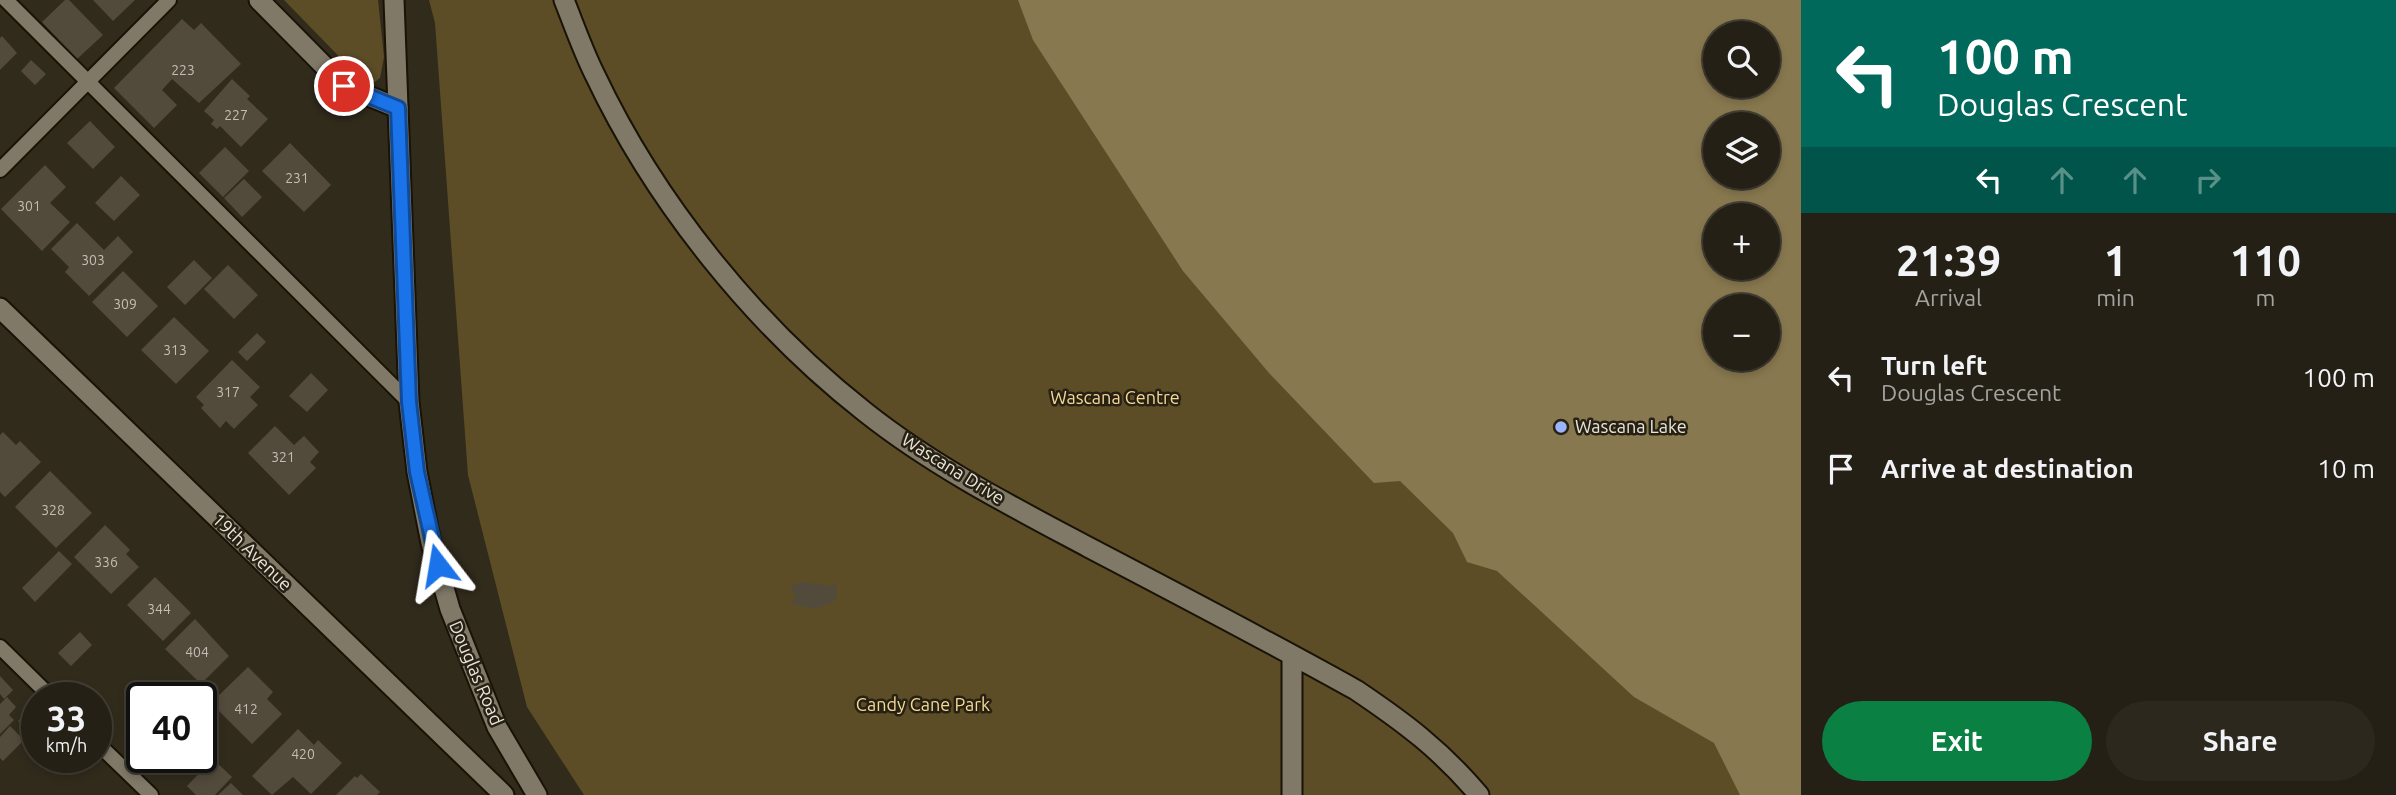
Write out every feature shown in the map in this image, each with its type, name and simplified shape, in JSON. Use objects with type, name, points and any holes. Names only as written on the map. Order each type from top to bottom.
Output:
[{"type":"street","points":[[259,0],[344,86],[398,108]]},
{"type":"street","name":"Douglas Road","points":[[394,0],[409,402],[417,472],[431,543],[450,609],[498,727],[537,795]]},
{"type":"street","name":"Wascana Drive","points":[[564,0],[595,76],[645,165],[696,237],[746,301],[796,351],[865,412],[945,468],[1356,690],[1405,723],[1449,760],[1479,795]]},
{"type":"street","name":"19th Avenue","points":[[0,308],[504,795]]},
{"type":"street","points":[[1292,655],[1292,795]]},
{"type":"lane","points":[[6,0],[409,402]]},
{"type":"lane","points":[[0,170],[169,0]]},
{"type":"lane","points":[[0,647],[36,682]]},
{"type":"lane","points":[[112,757],[151,795]]},
{"type":"green space","points":[[284,0],[378,0],[384,57],[380,78],[375,82],[362,80]]},
{"type":"green space","name":"Wascana Centre","points":[[429,0],[1801,0],[1801,795],[584,795],[527,707],[468,475],[435,23]]},
{"type":"shaded area","name":"Wascana Lake","points":[[1018,0],[1801,0],[1801,795],[1740,795],[1714,743],[1634,697],[1497,571],[1467,562],[1453,533],[1400,481],[1374,483],[1269,373],[1183,271],[1033,40]]},
{"type":"building","points":[[65,0],[69,0],[103,35],[77,59],[42,22]]},
{"type":"building","points":[[93,0],[135,0],[113,21]]},
{"type":"building","points":[[182,19],[194,30],[201,23],[241,64],[199,103],[172,79],[162,90],[177,105],[154,128],[114,88]]},
{"type":"building","points":[[2,36],[17,53],[0,70],[0,38]]},
{"type":"building","points":[[31,60],[46,74],[35,85],[21,71]]},
{"type":"building","points":[[232,79],[250,96],[247,99],[268,119],[241,147],[220,126],[217,129],[211,124],[214,120],[204,111]]},
{"type":"building","points":[[90,121],[115,147],[93,169],[67,143]]},
{"type":"building","points":[[290,143],[331,185],[304,212],[262,171]]},
{"type":"building","points":[[225,147],[249,171],[223,197],[199,173]]},
{"type":"building","points":[[45,165],[66,187],[50,203],[70,222],[42,251],[1,209]]},
{"type":"building","points":[[121,176],[140,195],[114,221],[95,203]]},
{"type":"building","points":[[244,179],[262,197],[242,217],[224,198]]},
{"type":"building","points":[[77,223],[104,250],[118,236],[133,252],[89,296],[65,272],[69,267],[51,249]]},
{"type":"building","points":[[194,260],[212,278],[185,305],[167,287]]},
{"type":"building","points":[[228,265],[258,295],[234,319],[204,289]]},
{"type":"building","points":[[123,271],[158,306],[127,337],[92,302]]},
{"type":"building","points":[[174,317],[209,351],[176,384],[141,350]]},
{"type":"building","points":[[257,333],[266,342],[247,361],[238,352]]},
{"type":"building","points":[[232,360],[260,387],[250,397],[258,405],[234,429],[226,421],[220,428],[201,408],[204,405],[196,397]]},
{"type":"building","points":[[311,373],[328,390],[307,412],[289,396]]},
{"type":"building","points":[[275,426],[294,445],[304,436],[319,452],[310,462],[316,468],[289,495],[248,453]]},
{"type":"building","points":[[3,432],[16,445],[20,441],[41,462],[5,497],[0,492],[0,435]]},
{"type":"building","points":[[50,471],[92,513],[56,548],[15,507]]},
{"type":"building","points":[[105,525],[130,550],[126,554],[139,567],[111,594],[74,557]]},
{"type":"building","points":[[59,551],[72,564],[35,602],[22,588]]},
{"type":"building","points":[[155,577],[191,613],[163,641],[127,605]]},
{"type":"building","points":[[801,582],[831,586],[836,583],[837,597],[832,603],[813,609],[791,603],[796,598],[791,589],[793,585]]},
{"type":"building","points":[[195,619],[229,656],[203,682],[199,682],[165,649]]},
{"type":"building","points":[[80,632],[92,645],[71,666],[58,653]]},
{"type":"building","points":[[248,667],[273,692],[267,699],[282,714],[252,744],[217,709],[217,697]]},
{"type":"building","points":[[0,676],[13,690],[4,699],[0,694]]},
{"type":"building","points":[[7,697],[16,707],[9,715],[14,720],[0,734],[0,704]]},
{"type":"building","points":[[10,726],[21,737],[21,743],[3,761],[0,758],[0,737]]},
{"type":"building","points":[[298,729],[314,745],[318,740],[342,763],[311,794],[293,777],[272,795],[252,776]]},
{"type":"building","points":[[217,763],[232,777],[215,795],[196,795],[187,786],[200,773],[217,773]]},
{"type":"building","points":[[361,774],[380,792],[377,795],[336,795],[355,776],[357,778]]},
{"type":"building","points":[[231,783],[243,795],[218,795]]},
{"type":"place","name":"Wascana Lake","points":[[1561,427]]},
{"type":"route","points":[[344,86],[398,108],[409,402],[417,472],[438,565]]},
{"type":"park label","name":"Candy Cane Park","points":[[923,705]]}]
